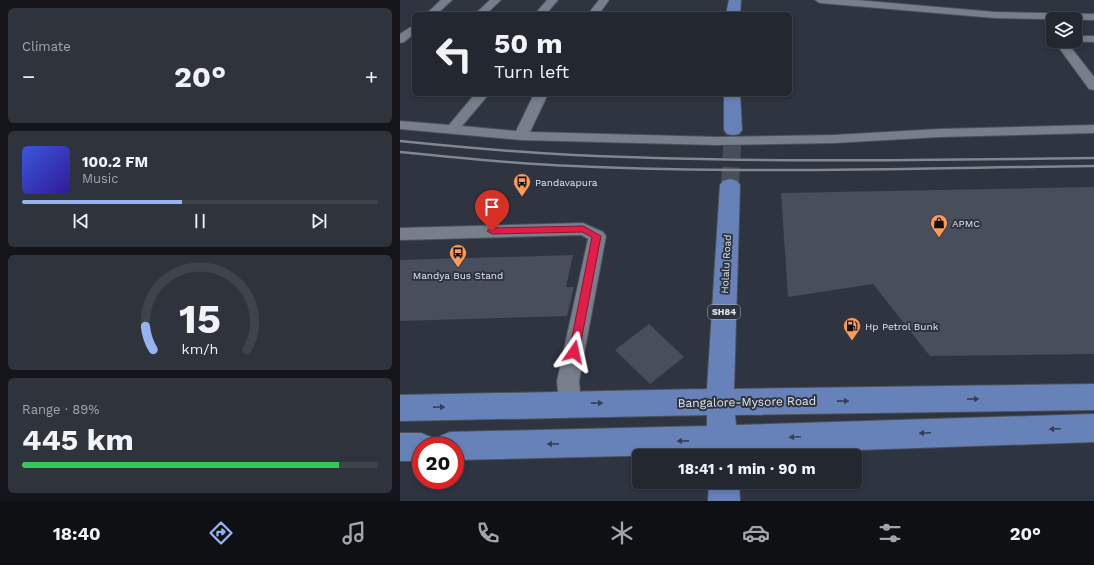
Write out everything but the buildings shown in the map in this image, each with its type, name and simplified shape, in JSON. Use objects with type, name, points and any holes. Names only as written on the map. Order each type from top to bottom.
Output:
[{"type":"main road","points":[[733,12],[735,0]]},
{"type":"main road","points":[[732,96],[733,130]]},
{"type":"main road","name":"Holalu Road","points":[[722,448],[720,402],[730,185]]},
{"type":"main road","name":"Bangalore-Mysore Road","points":[[400,408],[570,404],[1094,397]]},
{"type":"main road","points":[[464,446],[722,448],[1094,428]]},
{"type":"main road","points":[[400,447],[412,447]]},
{"type":"main road","points":[[724,489],[724,501]]},
{"type":"street","points":[[433,12],[447,0]]},
{"type":"street","points":[[482,12],[496,0]]},
{"type":"street","points":[[542,12],[554,0]]},
{"type":"street","points":[[595,12],[604,0]]},
{"type":"street","points":[[820,0],[869,2],[942,11],[995,15],[1094,17]]},
{"type":"street","points":[[942,11],[943,0]]},
{"type":"street","points":[[1041,16],[1046,23]]},
{"type":"street","points":[[400,40],[412,30]]},
{"type":"street","points":[[1082,39],[1094,39]]},
{"type":"street","points":[[400,44],[412,45]]},
{"type":"street","points":[[1065,48],[1094,86]]},
{"type":"street","points":[[452,130],[480,96]]},
{"type":"street","points":[[520,136],[540,96]]},
{"type":"street","points":[[400,126],[520,136],[716,141],[810,140],[939,133],[1094,129]]},
{"type":"street","points":[[400,234],[583,229],[597,236],[568,381],[570,404]]},
{"type":"tunnel","points":[[730,185],[733,130]]},
{"type":"railway","points":[[400,141],[552,154],[639,158],[769,160],[1094,158]]},
{"type":"railway","points":[[400,152],[530,164],[704,170],[834,170],[1094,166]]},
{"type":"place","name":"Pandavapura","points":[[522,197]]},
{"type":"place","name":"APMC","points":[[939,238]]},
{"type":"place","name":"Mandya Bus Stand","points":[[458,268]]},
{"type":"place","name":"Hp Petrol Bunk","points":[[852,341]]},
{"type":"route","points":[[492,231],[583,229],[597,236],[574,352]]}]
